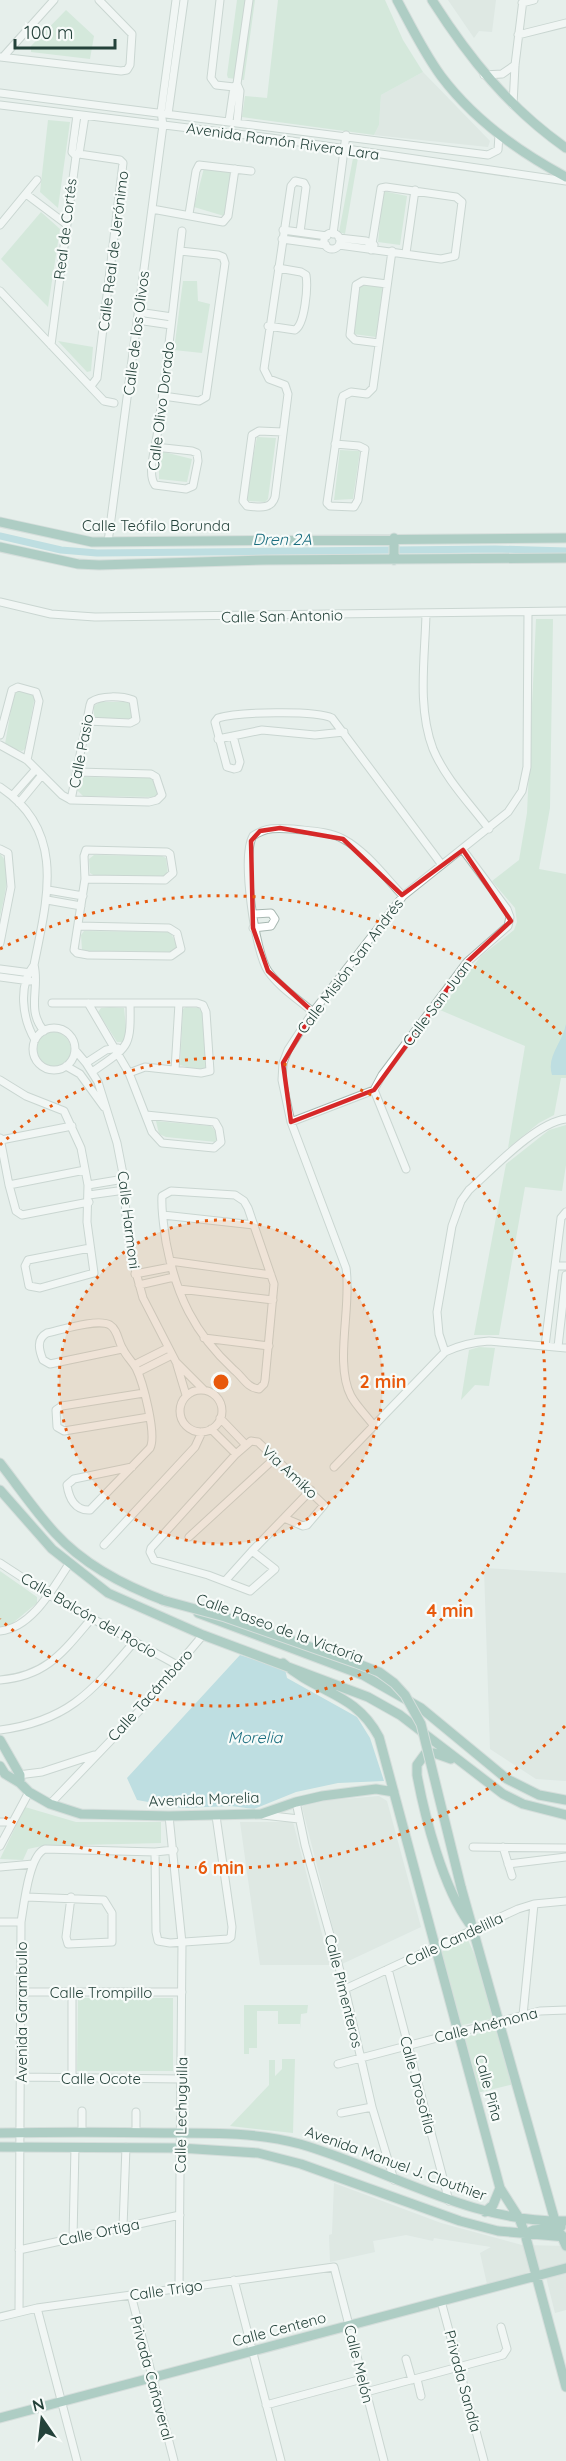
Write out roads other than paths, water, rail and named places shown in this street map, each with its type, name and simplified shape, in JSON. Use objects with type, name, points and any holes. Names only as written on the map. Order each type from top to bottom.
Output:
[{"type":"main road","points":[[397,0],[443,78],[499,135],[566,179]]},
{"type":"main road","points":[[432,0],[484,75],[513,106],[566,148]]},
{"type":"main road","name":"Calle Teófilo Borunda","points":[[0,522],[79,540],[108,542],[394,550],[566,558]]},
{"type":"main road","name":"Calle Teófilo Borunda","points":[[0,547],[71,562],[99,565],[266,560],[566,538]]},
{"type":"main road","name":"Calle Paseo de la Victoria","points":[[0,1463],[54,1532],[75,1552],[113,1578],[162,1600],[363,1675],[421,1708],[507,1779],[539,1795],[566,1800]]},
{"type":"main road","points":[[0,1490],[36,1533],[69,1564],[108,1593],[203,1635],[368,1696],[400,1714],[503,1794],[523,1804],[566,1815]]},
{"type":"main road","name":"Calle Piña","points":[[162,1600],[225,1617],[346,1659],[379,1672],[405,1695],[421,1724],[461,1887],[566,2246]]},
{"type":"main road","name":"Calle Piña","points":[[283,1663],[301,1677],[349,1702],[365,1715],[379,1737],[500,2188],[519,2218],[525,2234],[566,2387]]},
{"type":"main road","name":"Avenida Morelia","points":[[0,1740],[28,1792],[50,1804],[81,1814],[216,1816],[261,1814],[296,1802],[376,1789],[394,1792]]},
{"type":"main road","points":[[458,1761],[434,1753],[426,1754],[417,1765],[417,1775],[451,1893],[474,1929]]},
{"type":"main road","name":"Avenida Morelia","points":[[2,1771],[20,1779]]},
{"type":"main road","name":"Avenida Manuel J. Clouthier","points":[[0,2133],[180,2133],[268,2137],[328,2153],[449,2201],[561,2230]]},
{"type":"main road","name":"Avenida Manuel J. Clouthier","points":[[0,2147],[180,2148],[258,2153],[301,2164],[460,2221],[498,2231],[525,2234],[561,2230]]},
{"type":"main road","points":[[485,2212],[493,2205],[500,2188]]},
{"type":"main road","points":[[460,2221],[490,2223],[500,2215]]},
{"type":"main road","name":"Avenida Manuel J. Clouthier","points":[[561,2230],[566,2221]]},
{"type":"main road","name":"Calle Centeno","points":[[0,2418],[566,2268]]},
{"type":"street","points":[[2,57],[54,0]]},
{"type":"street","points":[[2,57],[128,70],[132,34],[99,0]]},
{"type":"street","points":[[165,112],[176,0]]},
{"type":"street","points":[[165,112],[184,0]]},
{"type":"street","points":[[220,0],[211,78],[216,85],[236,86]]},
{"type":"street","points":[[233,121],[249,0]]},
{"type":"street","points":[[513,106],[514,65],[522,1],[534,0]]},
{"type":"street","points":[[518,35],[566,24]]},
{"type":"street","points":[[484,75],[502,74],[514,65]]},
{"type":"street","name":"Avenida Ramón Rivera Lara","points":[[0,93],[488,154],[498,150],[499,135]]},
{"type":"street","name":"Avenida Ramón Rivera Lara","points":[[0,105],[566,179]]},
{"type":"street","name":"Calle de los Olivos","points":[[108,542],[165,112]]},
{"type":"street","name":"Real de Cortés","points":[[51,345],[77,155],[72,152],[81,115]]},
{"type":"street","points":[[282,239],[326,245],[332,249],[346,135]]},
{"type":"street","name":"Calle Real de Jerónimo","points":[[77,155],[120,160],[123,166],[97,378],[91,386]]},
{"type":"street","points":[[189,214],[196,171],[200,165],[251,171]]},
{"type":"street","points":[[152,209],[189,214],[195,219],[225,221],[228,216],[235,169]]},
{"type":"street","points":[[0,225],[37,180]]},
{"type":"street","points":[[283,432],[259,431],[252,435],[243,491],[243,501],[248,506],[265,507],[273,503],[283,432],[287,389],[281,382],[269,379],[264,371],[268,326],[283,230],[291,184],[295,182],[305,185],[306,191],[300,232]]},
{"type":"street","points":[[283,230],[392,251],[446,259],[455,256],[463,205],[461,200],[456,196],[415,190],[386,187],[380,189],[374,247]]},
{"type":"street","points":[[406,253],[415,190]]},
{"type":"street","points":[[26,194],[66,224]]},
{"type":"street","name":"Calle Olivo Dorado","points":[[156,447],[192,450],[197,453],[196,480],[191,488],[155,486],[152,478],[182,231]]},
{"type":"street","points":[[326,245],[334,238]]},
{"type":"street","points":[[163,396],[199,401],[206,397],[225,263],[223,257],[218,255],[180,251]]},
{"type":"street","points":[[335,444],[359,446],[365,449],[358,500],[354,507],[330,506],[327,502],[335,444],[344,396],[351,392],[367,394],[373,390],[392,251]]},
{"type":"street","points":[[268,326],[295,330],[301,324],[307,285],[306,275],[278,268]]},
{"type":"street","points":[[379,343],[355,340],[350,335],[356,285],[363,281],[387,284]]},
{"type":"street","points":[[0,291],[104,401],[114,403]]},
{"type":"street","points":[[138,316],[172,317]]},
{"type":"street","name":"Calle Olivo Dorado","points":[[138,316],[171,325]]},
{"type":"street","name":"Calle San Antonio","points":[[0,602],[51,614],[95,618],[566,611]]},
{"type":"street","name":"Calle Misión San Andrés","points":[[374,1426],[352,1397],[347,1384],[344,1369],[348,1285],[346,1268],[291,1122],[284,1091],[283,1063],[288,1050],[313,1012],[403,896],[464,850],[515,805],[526,780],[528,612]]},
{"type":"street","points":[[426,614],[424,704],[430,738],[441,763],[489,829]]},
{"type":"street","points":[[0,735],[12,690],[18,687],[38,694],[39,701],[27,760]]},
{"type":"street","name":"Calle Pasio","points":[[71,800],[77,772],[87,721],[91,702],[99,698],[131,699],[135,706],[136,717],[130,723],[87,721]]},
{"type":"street","points":[[233,736],[240,762],[238,768],[234,770],[227,767],[214,726],[216,720],[232,716],[323,714],[332,718],[442,865]]},
{"type":"street","points":[[218,739],[272,730],[315,735],[344,732]]},
{"type":"street","points":[[0,745],[27,760],[62,795],[71,800],[149,802],[161,798],[162,793],[156,777],[147,774],[77,772]]},
{"type":"street","points":[[13,795],[39,772]]},
{"type":"street","points":[[19,803],[39,772]]},
{"type":"street","points":[[0,787],[13,795],[39,830],[49,866],[47,900],[34,965],[27,977],[24,1006],[30,1031],[35,1040]]},
{"type":"street","points":[[313,1012],[268,971],[259,950],[254,928],[249,847],[254,836],[269,828],[317,831],[343,839],[363,855],[403,896]]},
{"type":"street","points":[[0,849],[6,850],[9,856],[11,887],[0,943]]},
{"type":"street","points":[[78,926],[169,928],[177,933],[181,949],[171,956],[82,955],[74,950],[85,879],[84,856],[88,849],[167,852],[172,858],[173,873],[165,880],[85,879]]},
{"type":"street","name":"Calle San Juan","points":[[374,1090],[382,1075],[467,962],[511,921],[507,909],[464,850]]},
{"type":"street","points":[[48,890],[83,896]]},
{"type":"street","points":[[47,900],[81,906]]},
{"type":"street","points":[[253,914],[271,913],[275,920],[271,926],[254,928]]},
{"type":"street","points":[[34,965],[35,1017],[44,1031]]},
{"type":"street","points":[[0,969],[27,977]]},
{"type":"street","points":[[0,977],[36,978]]},
{"type":"street","points":[[52,1003],[197,1003],[204,1007],[211,1069],[205,1073],[145,1067],[129,1073]]},
{"type":"street","points":[[88,1003],[129,1073],[154,1136],[162,1143],[214,1148],[221,1142],[219,1129],[215,1122],[146,1115]]},
{"type":"street","points":[[92,1072],[129,1041],[130,1003]]},
{"type":"street","points":[[175,1070],[179,1003]]},
{"type":"street","points":[[54,1028],[63,1031],[73,1041],[75,1050],[73,1059],[66,1066],[53,1071],[40,1066],[33,1054],[35,1040],[44,1031],[54,1028]]},
{"type":"street","name":"Calle Harmoni","points":[[75,1050],[92,1072],[101,1090],[117,1143],[124,1179],[126,1216],[135,1274],[174,1359],[186,1395]]},
{"type":"street","points":[[86,1063],[106,1050],[116,1051]]},
{"type":"street","name":"Calle Harmoni","points":[[66,1066],[80,1074],[105,1107]]},
{"type":"street","points":[[0,1080],[26,1096],[62,1109],[72,1126],[86,1170],[89,1199],[87,1222],[95,1269],[92,1274],[40,1288],[29,1286],[25,1266],[28,1260],[90,1248]]},
{"type":"street","points":[[291,1122],[374,1090],[406,1169]]},
{"type":"street","points":[[446,1352],[436,1312],[452,1226],[461,1201],[469,1190],[533,1134],[546,1125],[566,1119]]},
{"type":"street","points":[[1,1140],[72,1126]]},
{"type":"street","points":[[0,1135],[16,1211],[22,1215],[125,1190]]},
{"type":"street","points":[[9,1185],[86,1170]]},
{"type":"street","points":[[88,1185],[124,1179]]},
{"type":"street","points":[[167,1192],[235,1195],[244,1201],[254,1225],[274,1284],[264,1384],[259,1389],[250,1387],[204,1338],[179,1289],[170,1264],[162,1196],[167,1192]]},
{"type":"street","points":[[545,1346],[561,1218],[566,1212]]},
{"type":"street","points":[[163,1215],[254,1225]]},
{"type":"street","points":[[135,1274],[170,1264],[271,1275]]},
{"type":"street","points":[[555,1266],[566,1266]]},
{"type":"street","points":[[334,1467],[446,1352],[464,1344],[477,1342],[562,1348],[566,1275]]},
{"type":"street","points":[[139,1285],[174,1277]]},
{"type":"street","points":[[179,1289],[273,1299]]},
{"type":"street","points":[[122,1349],[50,1364],[43,1360],[39,1343],[40,1338],[47,1333],[101,1323],[112,1327],[122,1349],[138,1372],[149,1417],[152,1444],[132,1467],[90,1510],[79,1508],[70,1497],[67,1485],[74,1479],[132,1467]]},
{"type":"street","points":[[204,1338],[269,1346]]},
{"type":"street","points":[[134,1365],[168,1348]]},
{"type":"street","points":[[138,1372],[174,1359]]},
{"type":"street","name":"Calle Harmoni","points":[[174,1359],[204,1390]]},
{"type":"street","points":[[204,1390],[213,1393],[222,1409],[220,1418],[211,1429],[202,1432],[189,1428],[180,1417],[181,1403],[186,1395],[204,1390]]},
{"type":"street","points":[[144,1393],[62,1406],[56,1410],[54,1415],[57,1426],[64,1431],[149,1417]]},
{"type":"street","points":[[220,1418],[245,1444],[151,1548],[150,1552],[154,1560],[225,1581],[250,1591],[255,1589],[275,1569],[252,1551]]},
{"type":"street","points":[[211,1429],[236,1454]]},
{"type":"street","points":[[104,1545],[195,1447],[202,1432]]},
{"type":"street","name":"Via Amiko","points":[[245,1444],[254,1441],[311,1490],[324,1505],[307,1526],[284,1518]]},
{"type":"street","points":[[189,1537],[275,1458]]},
{"type":"street","points":[[225,1581],[311,1490]]},
{"type":"street","name":"Calle Balcón del Rocío","points":[[0,1563],[49,1594],[179,1666]]},
{"type":"street","points":[[0,1631],[19,1625],[49,1594],[69,1564]]},
{"type":"street","points":[[0,1680],[26,1676],[48,1666],[92,1618]]},
{"type":"street","name":"Calle Tacámbaro","points":[[50,1804],[139,1711],[203,1635]]},
{"type":"street","points":[[0,1730],[39,1722],[64,1711],[81,1700],[135,1641]]},
{"type":"street","name":"Calle Tacámbaro","points":[[20,1779],[96,1754]]},
{"type":"street","points":[[0,1846],[28,1792]]},
{"type":"street","name":"Calle Pimenteros","points":[[296,1802],[345,1989],[372,2108],[394,2180]]},
{"type":"street","points":[[261,1814],[299,1819]]},
{"type":"street","name":"Calle Lechuguilla","points":[[169,1816],[182,1942],[179,2288]]},
{"type":"street","points":[[155,1852],[156,1937],[161,1943],[228,1939],[232,1932],[216,1816]]},
{"type":"street","points":[[0,1822],[12,1822]]},
{"type":"street","points":[[473,1847],[566,1848]]},
{"type":"street","points":[[503,1847],[512,1876]]},
{"type":"street","points":[[0,1867],[33,1864],[37,1854],[45,1849],[155,1852],[174,1850]]},
{"type":"street","points":[[508,1864],[566,1857]]},
{"type":"street","name":"Avenida Garambullo","points":[[19,2312],[21,1922],[33,1864]]},
{"type":"street","points":[[26,1897],[71,1897],[98,1899],[107,1903],[112,1913],[112,1942],[68,1944],[66,1937],[71,1897]]},
{"type":"street","name":"Calle Candelilla","points":[[345,1989],[474,1929],[534,1904],[566,1901]]},
{"type":"street","points":[[523,2015],[534,1904]]},
{"type":"street","points":[[0,1922],[21,1922]]},
{"type":"street","name":"Calle Drosofila","points":[[388,1969],[449,2201]]},
{"type":"street","name":"Calle Trompillo","points":[[21,1992],[182,1992]]},
{"type":"street","points":[[72,1992],[72,2078]]},
{"type":"street","name":"Calle Anémona","points":[[338,2064],[523,2015],[550,2009],[566,2010]]},
{"type":"street","name":"Calle Ocote","points":[[21,2078],[181,2079]]},
{"type":"street","points":[[341,2113],[372,2108]]},
{"type":"street","points":[[82,2111],[82,2132]]},
{"type":"street","points":[[136,2112],[136,2133]]},
{"type":"street","points":[[73,2238],[75,2147]]},
{"type":"street","points":[[123,2227],[126,2147]]},
{"type":"street","name":"Calle Ortiga","points":[[19,2250],[180,2215]]},
{"type":"street","name":"Calle Trigo","points":[[0,2317],[37,2308],[334,2267]]},
{"type":"street","name":"Calle Melón","points":[[334,2267],[384,2461]]},
{"type":"street","points":[[234,2280],[281,2461]]},
{"type":"street","name":"Privada Cañaveral","points":[[130,2295],[174,2461]]},
{"type":"street","name":"Privada Sandía","points":[[441,2301],[484,2461]]},
{"type":"street","points":[[37,2308],[77,2461]]},
{"type":"street","points":[[366,2392],[506,2354],[507,2349],[501,2327]]},
{"type":"street","points":[[406,2359],[421,2396]]},
{"type":"street","points":[[266,2404],[362,2379]]},
{"type":"water","points":[[566,1024],[566,1075],[552,1075],[551,1062]]},
{"type":"water","name":"Morelia","points":[[240,1655],[285,1669],[287,1678],[357,1717],[370,1738],[384,1781],[338,1783],[296,1792],[254,1809],[231,1806],[182,1808],[137,1800],[127,1778]]},
{"type":"waterway","name":"Dren 2A","points":[[0,536],[61,550],[97,553],[495,549],[566,551]]}]
